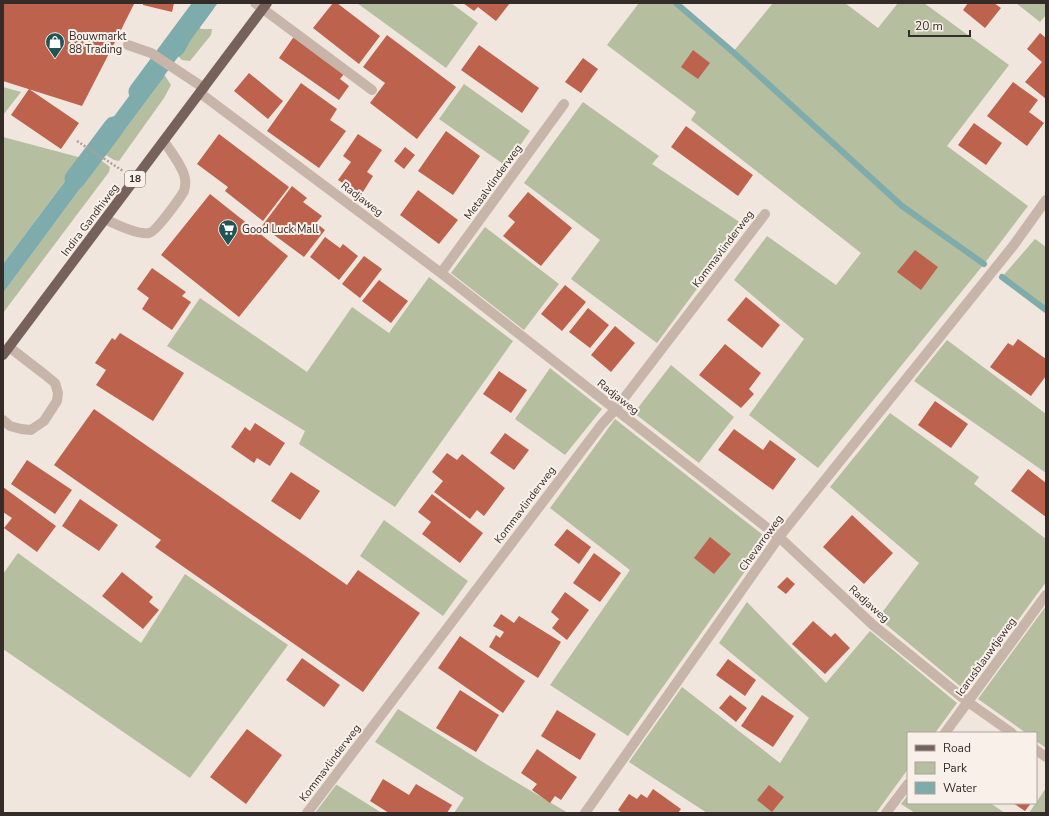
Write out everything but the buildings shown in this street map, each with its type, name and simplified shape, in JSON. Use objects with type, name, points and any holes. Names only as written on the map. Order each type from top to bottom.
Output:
[{"type":"main road","name":"Indira Gandhiweg","points":[[6,351],[202,91],[262,5]]},
{"type":"street","points":[[262,5],[372,90]]},
{"type":"street","name":"Radjaweg","points":[[128,45],[151,54],[175,69],[441,273],[779,537],[873,625],[968,702],[1011,732]]},
{"type":"street","name":"Metaalvlinderweg","points":[[441,273],[564,104]]},
{"type":"street","points":[[105,219],[122,227],[141,233],[149,233],[154,231],[170,211],[184,191],[186,184],[183,171],[164,141]]},
{"type":"street","name":"Chevarroweg","points":[[585,813],[779,537],[1014,246],[1046,200]]},
{"type":"street","name":"Kommavlinderweg","points":[[307,813],[602,424],[615,410],[765,214]]},
{"type":"street","points":[[3,420],[10,426],[31,430],[44,421],[57,401],[58,393],[54,383],[44,374],[6,351]]},
{"type":"street","name":"Icarusblauwtjeweg","points":[[947,732],[1046,595]]},
{"type":"street","points":[[1037,751],[1046,758]]},
{"type":"street","points":[[886,813],[907,785]]},
{"type":"path","points":[[77,141],[135,179]]},
{"type":"green space","points":[[357,3],[451,3],[478,23],[446,68]]},
{"type":"green space","points":[[639,3],[676,3],[733,52],[773,3],[845,3],[878,28],[898,3],[924,3],[1009,65],[947,146],[1028,206],[984,264],[818,468],[749,415],[804,339],[734,280],[767,236],[836,285],[861,253],[691,120],[696,112],[607,45]]},
{"type":"green space","points":[[1016,3],[1046,3],[1046,15],[1040,22]]},
{"type":"green space","points":[[198,26],[201,29],[212,29],[211,35],[190,61],[182,60],[179,57],[184,53]]},
{"type":"green space","points":[[165,76],[171,85],[164,98],[119,161],[106,155]]},
{"type":"green space","points":[[464,84],[530,131],[506,166],[439,119]]},
{"type":"green space","points":[[3,87],[21,92],[3,115]]},
{"type":"green space","points":[[583,102],[659,156],[652,164],[744,225],[657,343],[571,279],[600,240],[524,183]]},
{"type":"green space","points":[[3,137],[82,158],[3,264]]},
{"type":"green space","points":[[98,161],[102,161],[110,167],[109,172],[3,313],[3,293],[96,167]]},
{"type":"green space","points":[[485,227],[559,284],[524,330],[451,273]]},
{"type":"green space","points":[[1035,239],[1046,247],[1046,310],[1002,277]]},
{"type":"green space","points":[[429,277],[513,341],[395,507],[299,444],[305,431],[167,346],[200,298],[307,372],[352,307],[389,333]]},
{"type":"green space","points":[[947,340],[1046,414],[1046,473],[914,381]]},
{"type":"green space","points":[[671,365],[734,417],[699,463],[634,413]]},
{"type":"green space","points":[[550,368],[602,409],[565,455],[515,419]]},
{"type":"green space","points":[[890,413],[979,477],[974,484],[1046,539],[1046,582],[966,691],[878,618],[919,563],[830,487]]},
{"type":"green space","points":[[615,419],[768,539],[628,736],[550,685],[630,570],[550,508]]},
{"type":"green space","points":[[384,520],[468,581],[443,616],[360,556]]},
{"type":"green space","points":[[18,553],[141,643],[185,574],[288,645],[190,778],[3,649],[3,574]]},
{"type":"green space","points":[[747,602],[826,683],[870,631],[957,703],[936,732],[907,732],[907,770],[876,813],[707,813],[629,762],[682,687],[780,763],[809,718],[719,643]]},
{"type":"green space","points":[[1046,606],[1046,748],[1037,742],[1037,732],[1025,732],[978,699]]},
{"type":"green space","points":[[398,709],[568,813],[454,813],[464,798],[375,742]]},
{"type":"green space","points":[[337,785],[382,813],[315,813]]},
{"type":"green space","points":[[1046,788],[1046,813],[1029,813],[1035,804],[1037,804],[1037,801]]},
{"type":"green space","points":[[907,796],[907,804],[992,804],[1005,813],[915,813],[901,804]]},
{"type":"water","points":[[193,3],[218,3],[198,26],[184,53],[179,57],[162,45]]},
{"type":"water","points":[[154,67],[165,76],[106,155],[92,146],[150,68]]},
{"type":"water","points":[[86,153],[98,161],[96,167],[3,293],[3,264]]},
{"type":"waterway","points":[[139,92],[205,3]]},
{"type":"waterway","points":[[676,3],[733,52],[902,206],[984,264]]},
{"type":"waterway","points":[[75,179],[114,127]]},
{"type":"waterway","points":[[1002,277],[1046,310]]},
{"type":"place","name":"Bouwmarkt 88 Trading","points":[[55,59]]},
{"type":"place","name":"Good Luck Mall","points":[[228,246]]}]
